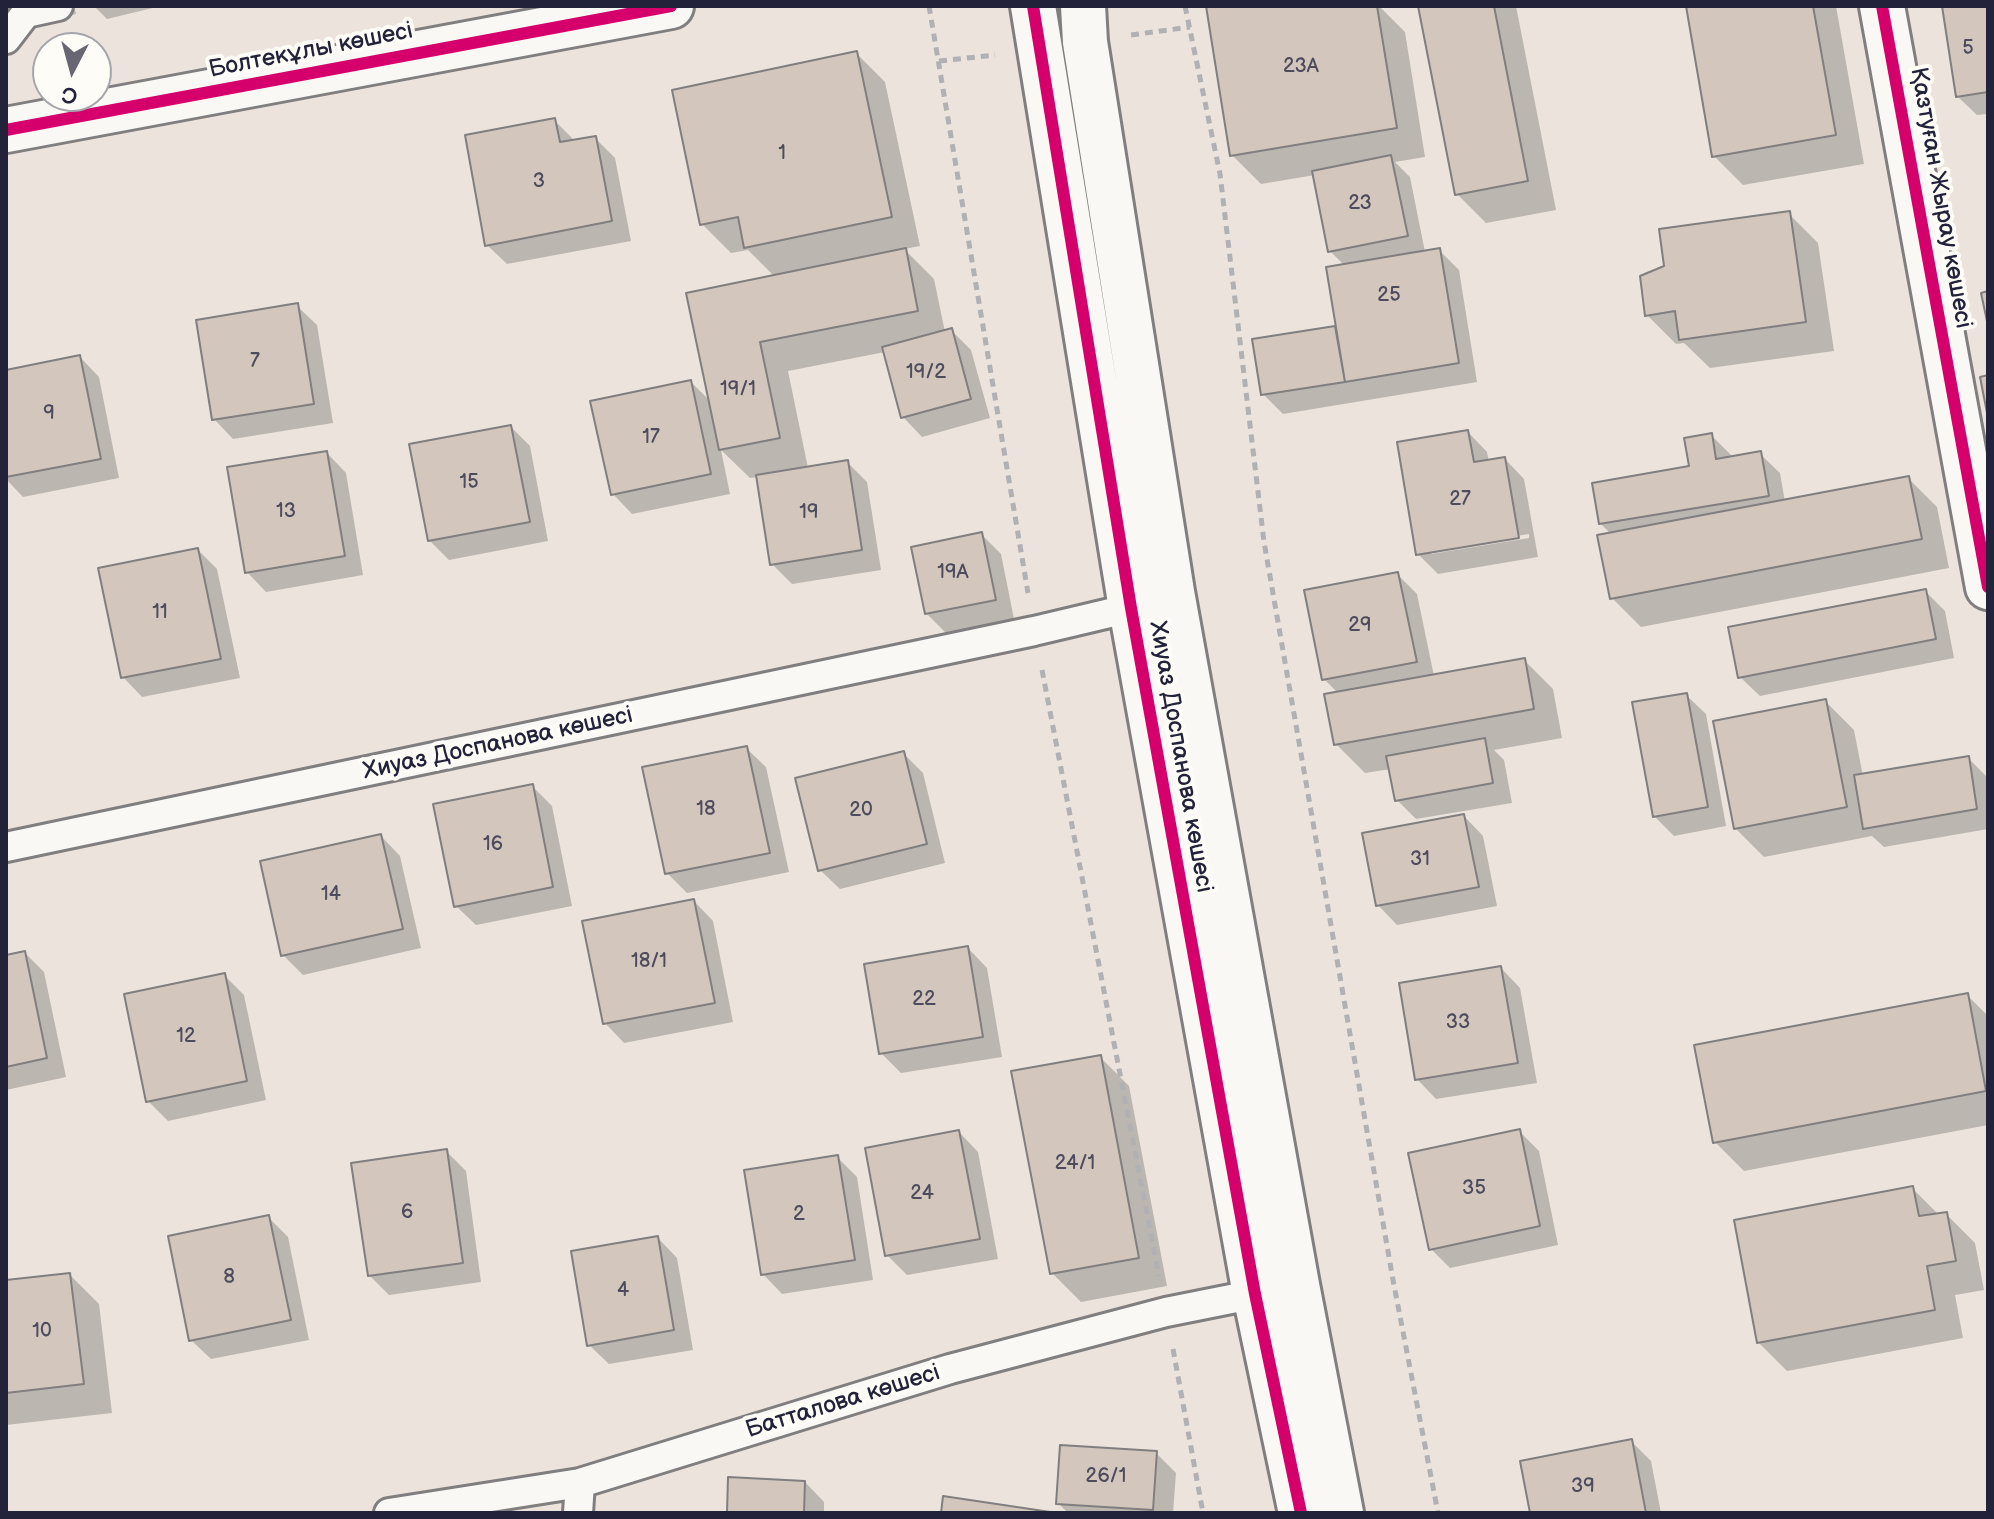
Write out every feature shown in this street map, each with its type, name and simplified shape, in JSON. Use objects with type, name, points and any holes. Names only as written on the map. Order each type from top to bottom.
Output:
[{"type":"street","name":"Болтекұлы көшесі","points":[[6,130],[671,6]]},
{"type":"street","name":"Хиуаз Доспанова көшесі","points":[[1033,6],[1131,608],[1255,1294],[1301,1513]]},
{"type":"street","name":"Қазтуған Жырау көшесі","points":[[1882,6],[1988,587]]},
{"type":"street","name":"Хиуаз Доспанова көшесі","points":[[1084,24],[1172,592],[1341,1513]]},
{"type":"lane","points":[[6,39],[26,13],[58,6]]},
{"type":"lane","name":"Хиуаз Доспанова көшесі","points":[[6,847],[1034,631],[1131,608],[1172,592]]},
{"type":"lane","name":"Батталова көшесі","points":[[389,1513],[580,1483],[950,1369],[1166,1312],[1297,1285]]},
{"type":"lane","points":[[578,1513],[580,1483]]},
{"type":"path","points":[[929,6],[1034,631],[1203,1513]]},
{"type":"path","points":[[1185,6],[1220,174],[1264,542],[1393,1280],[1438,1513]]},
{"type":"path","points":[[1084,24],[1190,27]]},
{"type":"building","points":[[1206,6],[1377,6],[1397,128],[1230,156]]},
{"type":"building","points":[[1418,6],[1494,6],[1528,181],[1455,195]]},
{"type":"building","points":[[1686,6],[1813,6],[1836,135],[1712,157]]},
{"type":"building","points":[[1942,6],[1988,6],[1988,92],[1956,97]]},
{"type":"building","points":[[857,51],[892,217],[744,248],[738,217],[700,225],[672,90]]},
{"type":"building","points":[[555,118],[560,142],[596,136],[612,221],[485,246],[465,135]]},
{"type":"building","points":[[1391,155],[1408,236],[1328,252],[1312,171]]},
{"type":"building","points":[[1790,211],[1806,322],[1679,340],[1675,311],[1645,316],[1640,276],[1664,266],[1659,229]]},
{"type":"building","points":[[906,248],[918,311],[760,342],[780,438],[719,450],[686,293]]},
{"type":"building","points":[[1440,248],[1459,363],[1345,382],[1326,267]]},
{"type":"building","points":[[1988,291],[1988,326],[1981,293]]},
{"type":"building","points":[[298,303],[314,404],[212,420],[196,320]]},
{"type":"building","points":[[1335,326],[1345,382],[1261,395],[1252,339]]},
{"type":"building","points":[[952,328],[971,399],[901,418],[882,347]]},
{"type":"building","points":[[80,355],[101,459],[6,477],[6,370]]},
{"type":"building","points":[[1988,375],[1988,418],[1980,377]]},
{"type":"building","points":[[691,380],[711,474],[611,495],[590,401]]},
{"type":"building","points":[[511,425],[530,522],[428,541],[409,444]]},
{"type":"building","points":[[1468,430],[1474,462],[1505,457],[1519,538],[1416,555],[1397,442]]},
{"type":"building","points":[[1712,433],[1716,459],[1761,451],[1769,496],[1599,524],[1592,483],[1689,466],[1684,438]]},
{"type":"building","points":[[327,451],[345,556],[245,573],[227,467]]},
{"type":"building","points":[[848,460],[862,550],[770,565],[756,475]]},
{"type":"building","points":[[1909,476],[1922,539],[1610,599],[1597,535]]},
{"type":"building","points":[[982,532],[996,600],[925,614],[911,547]]},
{"type":"building","points":[[198,548],[221,659],[121,678],[98,568]]},
{"type":"building","points":[[1398,572],[1417,662],[1322,680],[1304,590]]},
{"type":"building","points":[[1926,589],[1936,639],[1738,678],[1728,627]]},
{"type":"building","points":[[1525,658],[1534,709],[1334,745],[1324,694]]},
{"type":"building","points":[[1687,693],[1708,807],[1653,817],[1632,702]]},
{"type":"building","points":[[1826,699],[1847,807],[1734,829],[1713,721]]},
{"type":"building","points":[[1485,738],[1493,783],[1395,801],[1386,756]]},
{"type":"building","points":[[747,746],[770,853],[665,874],[642,767]]},
{"type":"building","points":[[904,751],[927,844],[818,871],[795,778]]},
{"type":"building","points":[[1969,756],[1977,809],[1863,829],[1854,775]]},
{"type":"building","points":[[533,784],[553,887],[454,907],[433,804]]},
{"type":"building","points":[[1464,814],[1479,887],[1376,906],[1362,833]]},
{"type":"building","points":[[381,834],[403,929],[281,956],[260,861]]},
{"type":"building","points":[[694,899],[715,1003],[603,1024],[582,921]]},
{"type":"building","points":[[968,946],[983,1037],[879,1054],[864,964]]},
{"type":"building","points":[[25,951],[47,1058],[6,1067],[6,955]]},
{"type":"building","points":[[1501,966],[1518,1063],[1415,1080],[1399,983]]},
{"type":"building","points":[[225,973],[247,1081],[146,1102],[124,994]]},
{"type":"building","points":[[1968,993],[1986,1091],[1713,1143],[1694,1045]]},
{"type":"building","points":[[1101,1055],[1139,1258],[1050,1274],[1011,1071]]},
{"type":"building","points":[[1520,1129],[1540,1226],[1429,1250],[1408,1153]]},
{"type":"building","points":[[959,1130],[980,1239],[885,1256],[865,1148]]},
{"type":"building","points":[[447,1149],[463,1263],[368,1276],[351,1163]]},
{"type":"building","points":[[838,1155],[855,1260],[761,1275],[744,1170]]},
{"type":"building","points":[[1913,1186],[1919,1216],[1947,1212],[1956,1261],[1927,1266],[1935,1310],[1757,1343],[1734,1220]]},
{"type":"building","points":[[269,1215],[291,1320],[189,1341],[168,1236]]},
{"type":"building","points":[[658,1236],[674,1330],[587,1346],[571,1251]]},
{"type":"building","points":[[70,1273],[84,1384],[6,1393],[6,1280]]},
{"type":"building","points":[[1632,1439],[1646,1513],[1530,1513],[1520,1461]]},
{"type":"building","points":[[1060,1445],[1157,1451],[1153,1510],[1056,1504]]},
{"type":"building","points":[[728,1477],[805,1481],[804,1513],[727,1513]]},
{"type":"building","points":[[943,1496],[1057,1513],[941,1513]]},
{"type":"cycle path","points":[[6,130],[671,6]]},
{"type":"cycle path","points":[[1033,6],[1131,608],[1255,1294],[1301,1513]]},
{"type":"cycle path","points":[[1882,6],[1988,587]]}]
